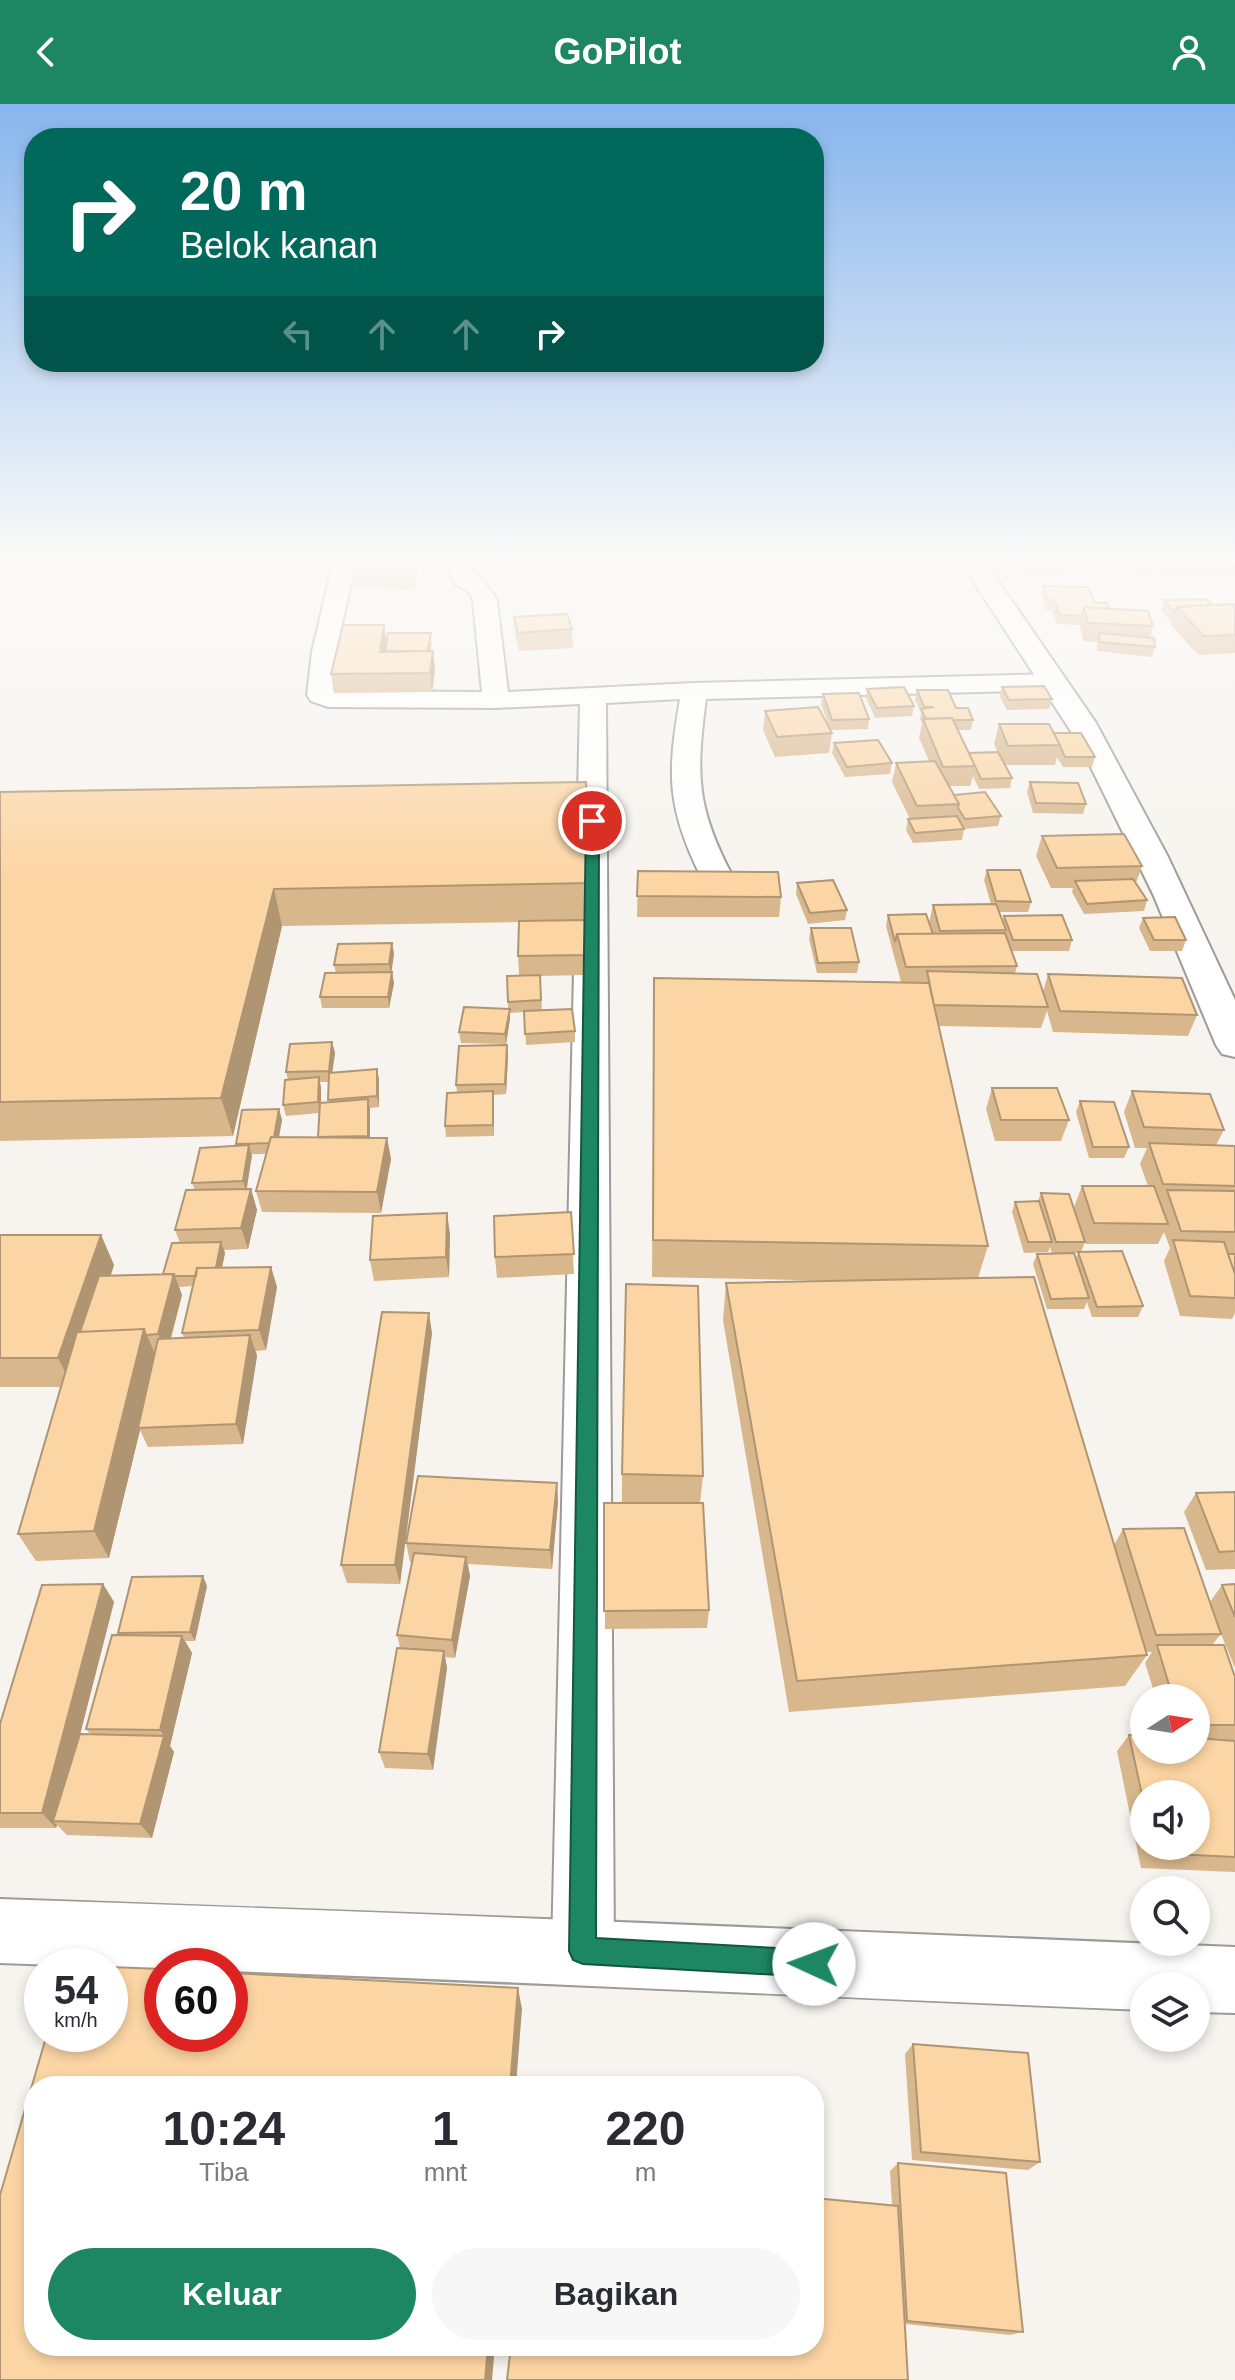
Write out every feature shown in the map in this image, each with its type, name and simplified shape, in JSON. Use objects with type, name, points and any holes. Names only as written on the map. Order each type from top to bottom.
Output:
[{"type":"street","points":[[323,665],[320,695],[342,700],[496,700],[694,691],[1054,682]]},
{"type":"street","points":[[492,665],[496,700]]},
{"type":"street","points":[[1043,665],[1096,747],[1175,900],[1235,1045]]},
{"type":"street","points":[[694,691],[686,758],[688,797],[695,832],[716,875]]},
{"type":"street","points":[[583,1951],[593,696]]},
{"type":"street","points":[[0,1931],[583,1951],[722,1960],[1235,1980]]},
{"type":"building","points":[[333,665],[431,665],[430,673],[331,674]]},
{"type":"building","points":[[1044,686],[1052,699],[1009,700],[1002,687]]},
{"type":"building","points":[[904,687],[914,706],[877,708],[867,689]]},
{"type":"building","points":[[917,690],[948,690],[956,708],[968,708],[973,720],[926,719],[921,709],[934,707],[924,707]]},
{"type":"building","points":[[859,693],[869,719],[832,720],[823,694]]},
{"type":"building","points":[[818,707],[832,733],[777,737],[765,711]]},
{"type":"building","points":[[952,718],[975,766],[943,767],[923,719]]},
{"type":"building","points":[[999,724],[1049,724],[1060,745],[1008,746]]},
{"type":"building","points":[[1054,733],[1081,733],[1095,757],[1065,757]]},
{"type":"building","points":[[878,740],[892,763],[847,767],[834,743]]},
{"type":"building","points":[[998,752],[1012,778],[981,779],[969,753]]},
{"type":"building","points":[[935,761],[959,804],[917,806],[896,763]]},
{"type":"building","points":[[586,782],[590,883],[274,889],[221,1098],[0,1102],[0,792]]},
{"type":"building","points":[[1030,782],[1078,783],[1086,804],[1036,803]]},
{"type":"building","points":[[985,792],[1001,816],[965,819],[954,795]]},
{"type":"building","points":[[957,816],[964,829],[915,833],[908,819]]},
{"type":"building","points":[[1124,834],[1142,866],[1057,868],[1042,836]]},
{"type":"building","points":[[987,870],[1020,870],[1031,902],[996,901]]},
{"type":"building","points":[[638,871],[778,872],[781,897],[637,896]]},
{"type":"building","points":[[1133,879],[1147,900],[1087,904],[1075,881]]},
{"type":"building","points":[[833,880],[847,910],[810,913],[797,883]]},
{"type":"building","points":[[996,904],[1006,930],[940,931],[933,905]]},
{"type":"building","points":[[926,914],[933,934],[897,934],[895,942],[888,915]]},
{"type":"building","points":[[1062,915],[1072,940],[1013,940],[1004,916]]},
{"type":"building","points":[[1175,917],[1186,940],[1154,940],[1143,918]]},
{"type":"building","points":[[585,920],[586,955],[518,956],[519,921]]},
{"type":"building","points":[[811,928],[851,928],[859,962],[818,963]]},
{"type":"building","points":[[1005,933],[1017,966],[906,967],[897,934]]},
{"type":"building","points":[[392,943],[389,964],[334,965],[338,944]]},
{"type":"building","points":[[927,971],[1037,974],[1048,1007],[934,1005]]},
{"type":"building","points":[[392,972],[388,997],[320,997],[325,973]]},
{"type":"building","points":[[1048,974],[1182,978],[1197,1015],[1060,1011]]},
{"type":"building","points":[[540,975],[541,1000],[508,1002],[507,976]]},
{"type":"building","points":[[654,978],[929,983],[988,1246],[653,1240]]},
{"type":"building","points":[[464,1007],[510,1009],[505,1034],[459,1032]]},
{"type":"building","points":[[572,1009],[575,1031],[525,1034],[524,1011]]},
{"type":"building","points":[[332,1042],[329,1071],[286,1072],[290,1044]]},
{"type":"building","points":[[507,1045],[505,1084],[456,1085],[459,1046]]},
{"type":"building","points":[[377,1069],[377,1096],[328,1100],[329,1073]]},
{"type":"building","points":[[319,1077],[318,1102],[283,1105],[285,1080]]},
{"type":"building","points":[[992,1088],[1057,1088],[1069,1120],[1001,1120]]},
{"type":"building","points":[[493,1091],[493,1125],[445,1126],[447,1093]]},
{"type":"building","points":[[1132,1091],[1210,1094],[1224,1130],[1144,1127]]},
{"type":"building","points":[[368,1099],[368,1136],[318,1137],[320,1103]]},
{"type":"building","points":[[1080,1101],[1114,1102],[1129,1147],[1093,1147]]},
{"type":"building","points":[[279,1109],[274,1137],[269,1143],[236,1144],[242,1110]]},
{"type":"building","points":[[271,1137],[387,1138],[377,1192],[256,1191]]},
{"type":"building","points":[[1149,1143],[1235,1146],[1235,1186],[1163,1184]]},
{"type":"building","points":[[249,1145],[243,1181],[192,1183],[200,1148]]},
{"type":"building","points":[[1082,1186],[1154,1186],[1168,1224],[1094,1223]]},
{"type":"building","points":[[251,1189],[241,1228],[175,1230],[186,1190]]},
{"type":"building","points":[[1167,1190],[1235,1191],[1235,1232],[1181,1231]]},
{"type":"building","points":[[1041,1193],[1069,1194],[1085,1242],[1056,1242]]},
{"type":"building","points":[[1039,1201],[1052,1242],[1028,1242],[1015,1202]]},
{"type":"building","points":[[571,1212],[574,1254],[495,1257],[494,1216]]},
{"type":"building","points":[[447,1213],[446,1257],[370,1260],[373,1216]]},
{"type":"building","points":[[0,1235],[101,1235],[58,1358],[0,1358]]},
{"type":"building","points":[[1173,1240],[1224,1242],[1235,1274],[1235,1298],[1190,1296]]},
{"type":"building","points":[[221,1242],[216,1268],[197,1268],[196,1276],[163,1274],[172,1243]]},
{"type":"building","points":[[1122,1251],[1143,1306],[1097,1307],[1078,1252]]},
{"type":"building","points":[[1074,1253],[1089,1298],[1051,1299],[1037,1254]]},
{"type":"building","points":[[1228,1254],[1235,1254],[1235,1274]]},
{"type":"building","points":[[271,1267],[259,1330],[182,1333],[197,1268]]},
{"type":"building","points":[[174,1274],[158,1334],[146,1335],[144,1329],[80,1332],[99,1276]]},
{"type":"building","points":[[1034,1277],[1147,1655],[797,1681],[726,1283]]},
{"type":"building","points":[[626,1284],[698,1286],[703,1476],[622,1474]]},
{"type":"building","points":[[382,1312],[429,1313],[395,1565],[341,1565]]},
{"type":"building","points":[[144,1329],[94,1531],[18,1534],[77,1332]]},
{"type":"building","points":[[250,1335],[236,1424],[138,1428],[158,1339]]},
{"type":"building","points":[[418,1476],[557,1483],[550,1550],[406,1543]]},
{"type":"building","points":[[1235,1492],[1235,1551],[1219,1552],[1196,1493]]},
{"type":"building","points":[[604,1503],[703,1503],[709,1610],[604,1611]]},
{"type":"building","points":[[1184,1528],[1221,1634],[1156,1635],[1123,1529]]},
{"type":"building","points":[[414,1553],[466,1557],[452,1640],[397,1635]]},
{"type":"building","points":[[203,1576],[190,1632],[118,1633],[132,1577]]},
{"type":"building","points":[[103,1584],[42,1813],[0,1813],[0,1724],[42,1585]]},
{"type":"building","points":[[1235,1584],[1235,1617],[1222,1585]]},
{"type":"building","points":[[112,1635],[182,1636],[160,1730],[86,1729]]},
{"type":"building","points":[[1157,1645],[1224,1645],[1235,1677],[1235,1725],[1210,1725],[1210,1684],[1169,1684]]},
{"type":"building","points":[[397,1648],[444,1651],[428,1754],[379,1752]]},
{"type":"building","points":[[80,1734],[164,1736],[140,1824],[53,1821]]},
{"type":"building","points":[[1210,1739],[1235,1741],[1235,1857],[1210,1856],[1210,1780],[1139,1780],[1135,1764],[1210,1764]]},
{"type":"building","points":[[128,1968],[144,1968],[144,2052],[248,2052],[248,1974],[518,1988],[511,2076],[35,2076],[42,2052],[128,2052]]},
{"type":"building","points":[[913,2044],[1028,2053],[1040,2162],[921,2152]]},
{"type":"building","points":[[24,2113],[24,2356],[487,2356],[485,2380],[0,2380],[0,2195]]},
{"type":"building","points":[[898,2163],[1006,2173],[1023,2332],[907,2321]]},
{"type":"building","points":[[824,2199],[898,2206],[908,2380],[507,2380],[510,2356],[824,2356]]},
{"type":"route","points":[[592,821],[583,1951],[814,1964]]}]
